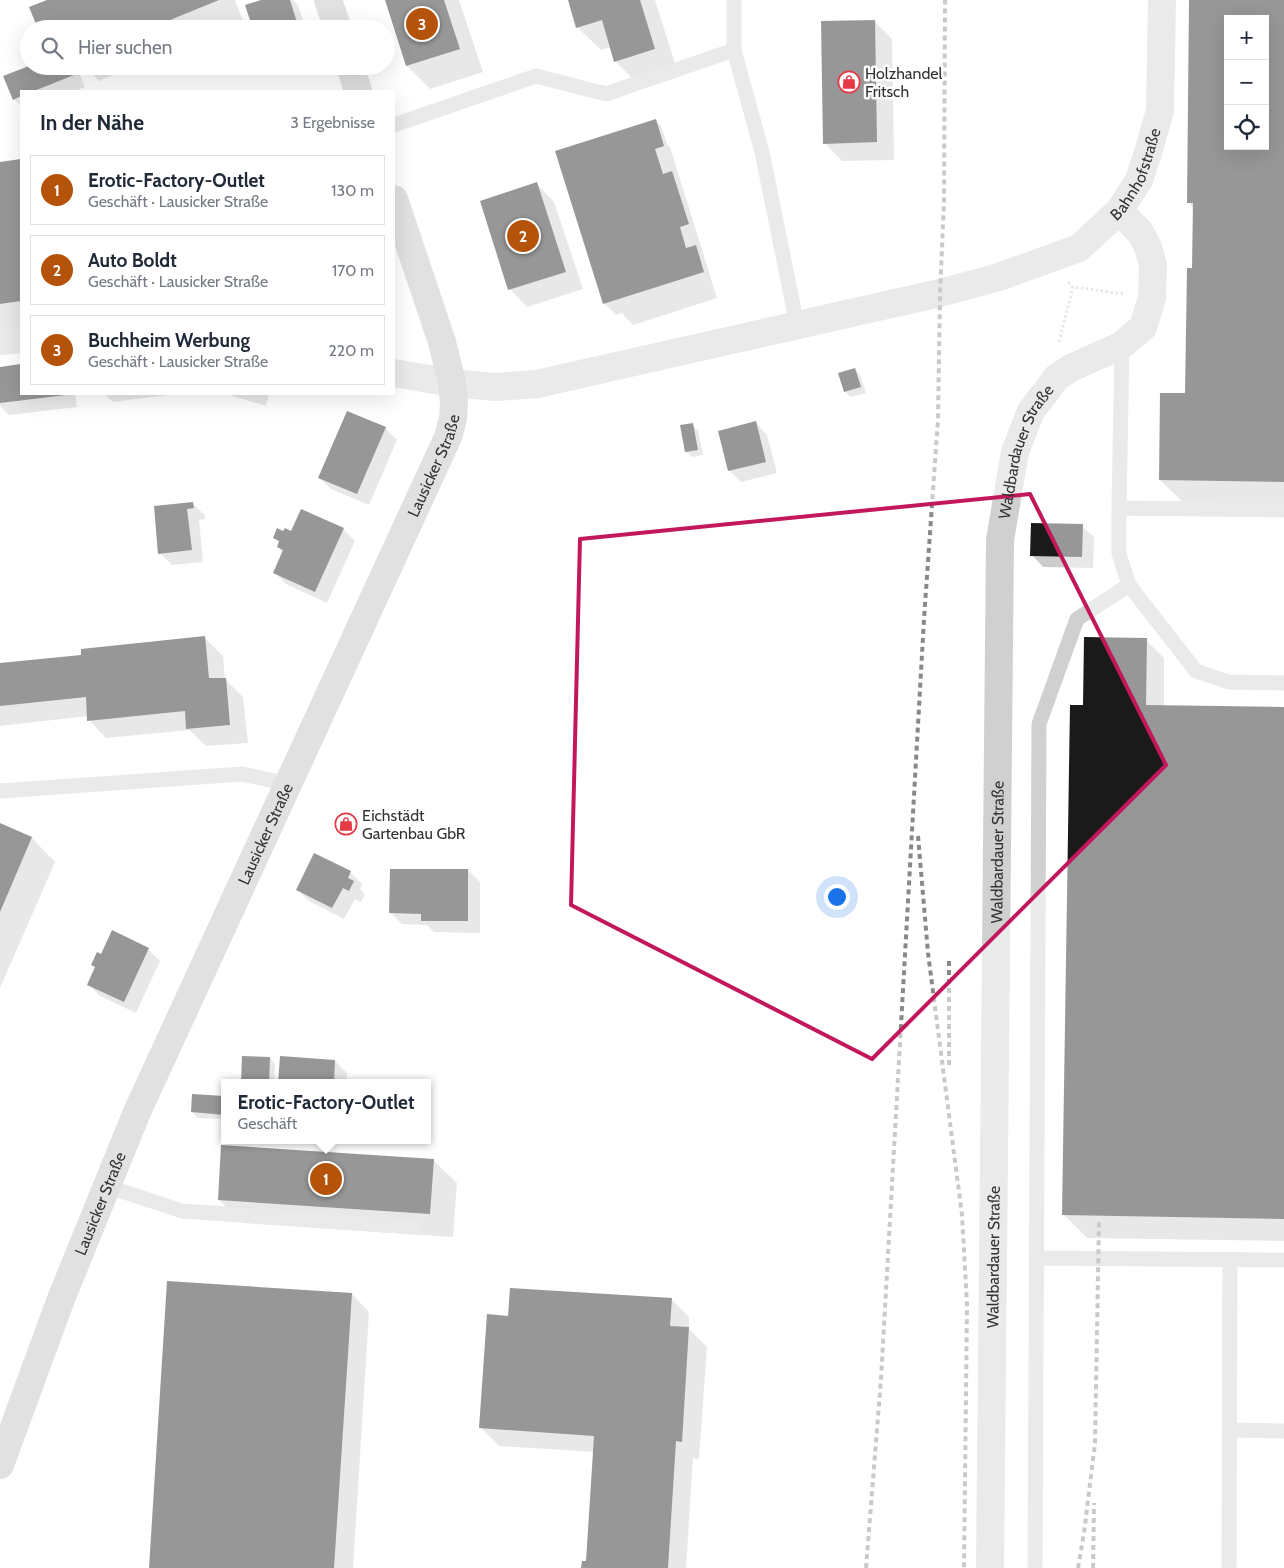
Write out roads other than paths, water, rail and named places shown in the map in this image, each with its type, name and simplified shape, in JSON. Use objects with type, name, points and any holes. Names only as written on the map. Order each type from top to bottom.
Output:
[{"type":"main road","points":[[328,0],[335,20]]},
{"type":"main road","points":[[353,75],[358,90]]},
{"type":"main road","name":"Lausicker Straße","points":[[0,1465],[61,1299],[137,1112],[448,437],[453,420],[452,383],[442,342],[395,202]]},
{"type":"street","name":"Bahnhofstraße","points":[[395,373],[452,383],[496,387],[537,384],[940,293],[999,277],[1079,248],[1119,211],[1138,180],[1148,156],[1160,111],[1162,0]]},
{"type":"street","name":"Waldbardauer Straße","points":[[990,1568],[1000,540],[1015,452],[1031,411],[1057,377],[1071,368],[1122,344],[1143,327],[1152,298],[1153,265],[1148,247],[1140,232],[1119,211]]},
{"type":"street","points":[[0,342],[20,339]]},
{"type":"lane","points":[[734,0],[734,50],[762,152],[797,326]]},
{"type":"lane","points":[[395,125],[536,76],[606,94],[734,50]]},
{"type":"lane","points":[[1122,344],[1118,554],[1129,585],[1196,671],[1229,682],[1284,683]]},
{"type":"lane","points":[[1118,508],[1284,510]]},
{"type":"lane","points":[[1035,1568],[1039,724],[1077,619],[1129,585]]},
{"type":"lane","points":[[0,791],[242,774],[288,784]]},
{"type":"lane","points":[[106,1186],[182,1211],[415,1227]]},
{"type":"lane","points":[[1036,1258],[1284,1260]]},
{"type":"lane","points":[[1228,1568],[1230,1260]]},
{"type":"lane","points":[[1230,1430],[1284,1430]]},
{"type":"railway","points":[[866,1568],[881,1379],[924,619],[938,419],[944,202],[945,0]]},
{"type":"railway","points":[[918,836],[928,953],[962,1215],[967,1304],[964,1568]]},
{"type":"railway","points":[[949,961],[949,1065]]},
{"type":"railway","points":[[1078,1568],[1095,1443],[1099,1220]]},
{"type":"railway","points":[[1093,1568],[1094,1503]]},
{"type":"place","name":"Buchheim Werbung","points":[[422,24]]},
{"type":"place","name":"Holzhandel Fritsch","points":[[849,82]]},
{"type":"place","name":"Auto Boldt","points":[[523,236]]},
{"type":"place","name":"Eichstädt Gartenbau GbR","points":[[346,824]]},
{"type":"place","name":"Erotic-Factory-Outlet","points":[[326,1179]]}]
